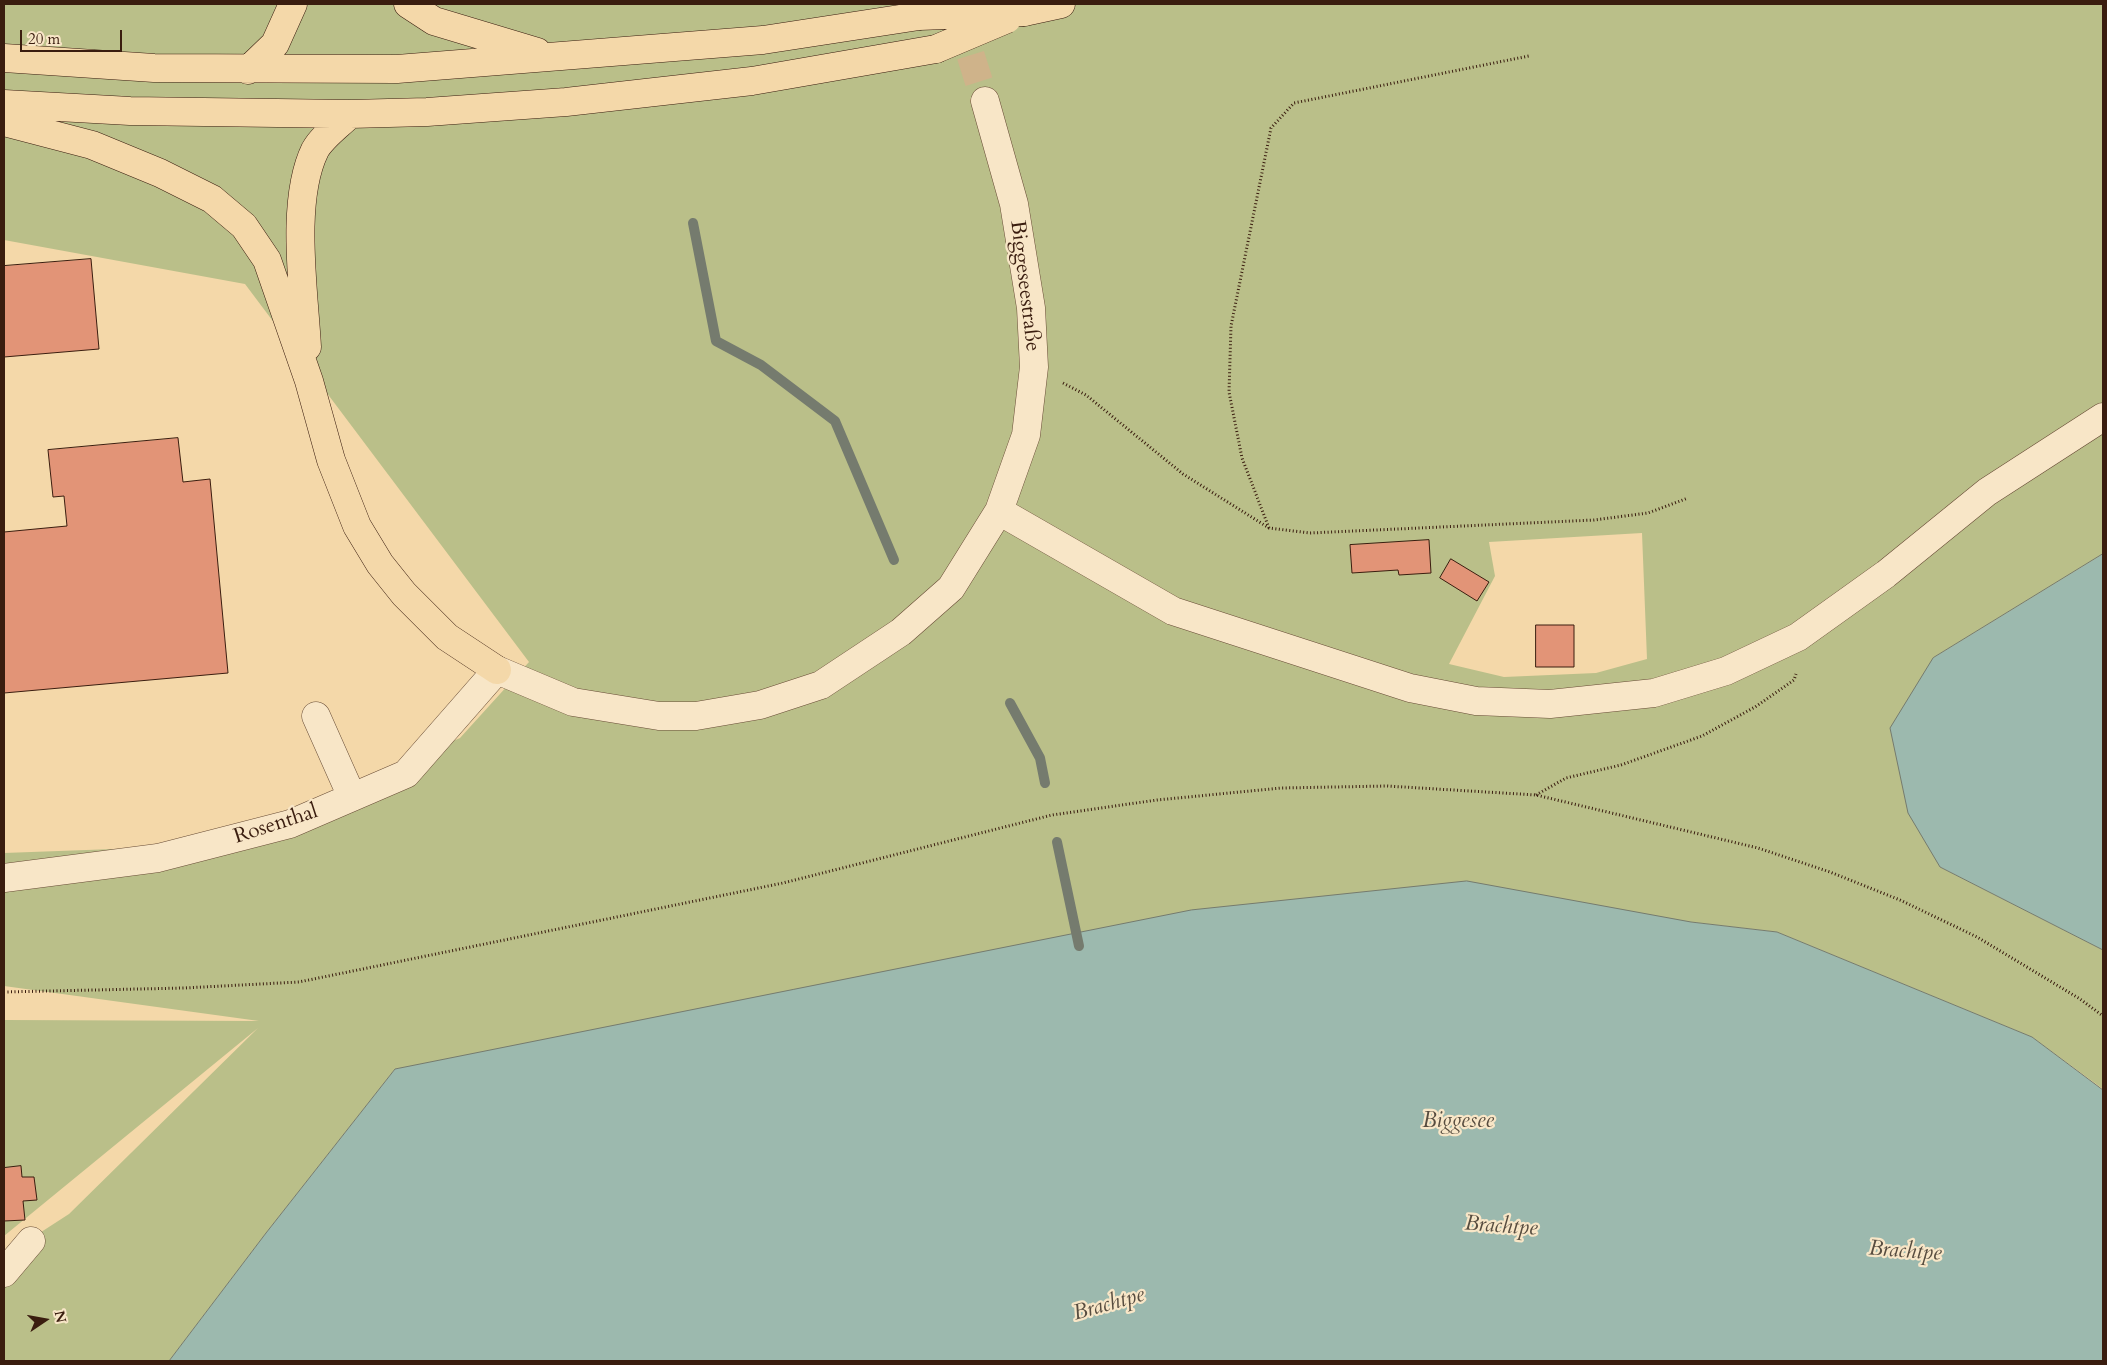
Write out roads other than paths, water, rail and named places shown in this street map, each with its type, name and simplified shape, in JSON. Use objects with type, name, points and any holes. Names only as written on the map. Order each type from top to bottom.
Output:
[{"type":"main road","points":[[248,70],[276,44],[293,4]]},
{"type":"main road","points":[[408,4],[434,21],[553,57]]},
{"type":"main road","points":[[4,58],[46,62],[248,70],[397,69],[763,40],[919,16],[1024,12],[1061,4]]},
{"type":"main road","points":[[4,104],[130,111],[350,114],[427,112],[546,103],[752,82],[936,49],[1024,12]]},
{"type":"main road","points":[[308,381],[301,227],[305,180],[316,149],[350,114]]},
{"type":"main road","points":[[4,122],[92,145],[160,172],[212,199],[244,226],[268,260],[308,381],[330,460],[358,526],[380,564],[404,594],[447,637],[497,670]]},
{"type":"street","name":"Biggeseestraße","points":[[497,670],[573,702],[659,716],[696,716],[768,702],[821,685],[901,632],[951,588],[999,511],[1026,435],[1034,367],[1031,308],[1014,204],[985,101]]},
{"type":"street","points":[[999,511],[1173,611],[1410,688],[1476,701],[1550,704],[1654,693],[1726,671],[1798,637],[1886,574],[1987,492],[2103,417]]},
{"type":"street","name":"Rosenthal","points":[[4,878],[158,858],[290,824],[406,774],[497,670]]},
{"type":"street","points":[[316,716],[352,797]]},
{"type":"street","points":[[4,1273],[31,1241]]},
{"type":"water","points":[[2103,554],[2103,950],[1940,867],[1908,813],[1890,728],[1933,658]]},
{"type":"water","name":"Biggesee","points":[[1467,881],[1691,922],[1777,932],[2032,1037],[2103,1090],[2103,1361],[169,1361],[266,1233],[395,1069],[1191,910]]},
{"type":"waterway","points":[[693,223],[716,341],[761,365],[835,421],[894,560]]},
{"type":"waterway","points":[[1010,703],[1040,758],[1045,783]]},
{"type":"waterway","points":[[1057,842],[1079,946]]},
{"type":"tunnel","points":[[958,15],[985,101]]},
{"type":"water label","name":"Brachtpe","points":[[1501,1227]]},
{"type":"water label","name":"Brachtpe","points":[[1905,1252]]},
{"type":"water label","name":"Brachtpe","points":[[1109,1305]]}]
